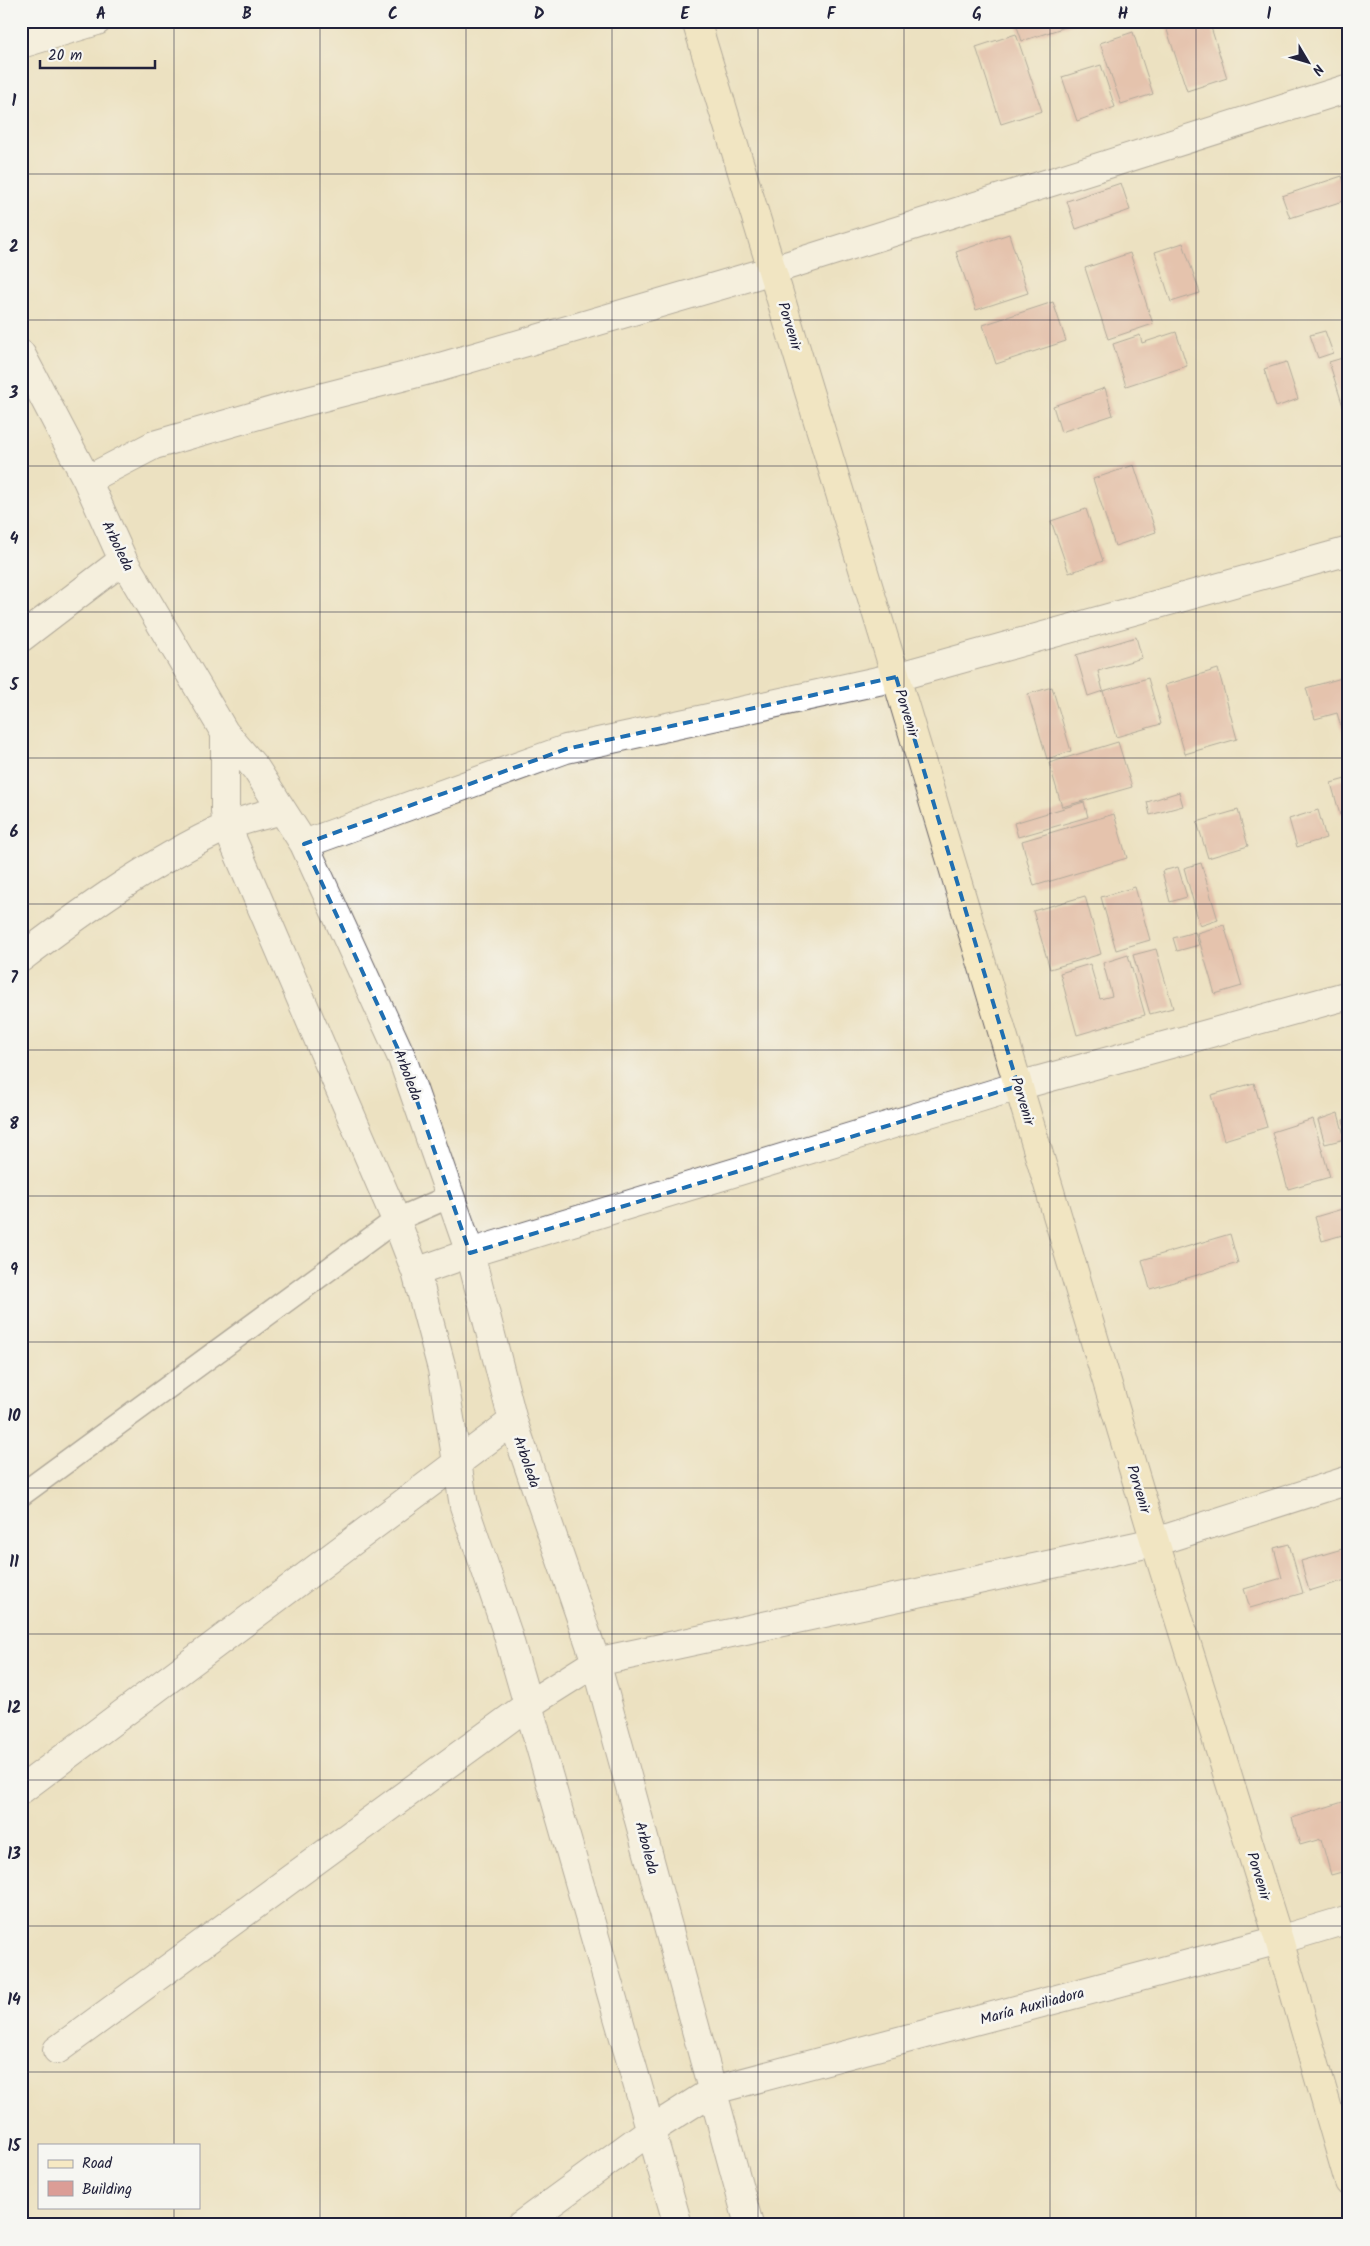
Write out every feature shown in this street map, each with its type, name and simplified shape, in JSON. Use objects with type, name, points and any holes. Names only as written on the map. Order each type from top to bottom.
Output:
[{"type":"street","points":[[21,44],[96,21]]},
{"type":"street","name":"Porvenir","points":[[696,21],[896,677],[1155,1542],[1279,1940],[1349,2182]]},
{"type":"street","points":[[87,480],[154,445],[300,403],[437,368],[773,270],[1349,88]]},
{"type":"street","name":"Arboleda","points":[[21,354],[87,480],[123,560],[225,733],[256,769],[280,810],[304,844],[402,1058],[470,1253],[513,1421],[596,1662],[714,2090],[749,2225]]},
{"type":"street","points":[[304,844],[566,749],[896,677],[1349,551]]},
{"type":"street","points":[[21,638],[123,560]]},
{"type":"street","points":[[225,733],[225,811],[227,826],[396,1220],[416,1272],[442,1369],[464,1506],[507,1632],[678,2225]]},
{"type":"street","points":[[21,958],[67,923],[148,870],[227,826],[280,810]]},
{"type":"street","points":[[416,1272],[470,1253],[1018,1086],[1349,995]]},
{"type":"street","points":[[21,1790],[513,1421]]},
{"type":"street","points":[[57,2050],[528,1705],[596,1662],[1155,1542],[1349,1480]]},
{"type":"street","name":"María Auxiliadora","points":[[521,2225],[651,2130],[714,2090],[1279,1940],[1349,1919]]},
{"type":"lane","points":[[21,1496],[396,1220],[451,1196]]},
{"type":"highlighted area","points":[[896,677],[1018,1086],[470,1253],[402,1058],[304,844],[566,749]]},
{"type":"building","points":[[811,21],[823,21],[823,22],[812,25]]},
{"type":"building","points":[[1015,21],[1081,21],[1081,22],[1022,41]]},
{"type":"building","points":[[1164,21],[1209,21],[1227,78],[1187,91]]},
{"type":"building","points":[[1133,32],[1153,94],[1121,104],[1100,43]]},
{"type":"building","points":[[1016,34],[1042,111],[1001,124],[976,47]]},
{"type":"building","points":[[1101,65],[1115,107],[1077,121],[1062,77]]},
{"type":"building","points":[[1342,176],[1349,199],[1290,218],[1282,196]]},
{"type":"building","points":[[1121,183],[1130,210],[1076,229],[1067,201]]},
{"type":"building","points":[[1009,234],[1028,293],[976,310],[956,252]]},
{"type":"building","points":[[1183,243],[1200,293],[1171,302],[1155,252]]},
{"type":"building","points":[[1130,253],[1153,324],[1108,339],[1085,268]]},
{"type":"building","points":[[1053,302],[1066,341],[996,364],[983,325]]},
{"type":"building","points":[[1325,331],[1333,353],[1318,358],[1310,335]]},
{"type":"building","points":[[1176,332],[1187,366],[1126,386],[1113,344],[1140,335],[1142,343]]},
{"type":"building","points":[[1349,356],[1349,422],[1348,422],[1329,362]]},
{"type":"building","points":[[1286,362],[1298,399],[1276,407],[1264,369]]},
{"type":"building","points":[[1105,388],[1113,415],[1061,432],[1053,406]]},
{"type":"building","points":[[1134,465],[1156,532],[1115,546],[1093,479]]},
{"type":"building","points":[[1086,509],[1103,561],[1069,573],[1051,521]]},
{"type":"building","points":[[1136,637],[1142,658],[1098,671],[1103,691],[1088,696],[1076,655]]},
{"type":"building","points":[[1218,669],[1237,739],[1185,754],[1165,685]]},
{"type":"building","points":[[1349,676],[1349,736],[1344,737],[1337,713],[1315,719],[1306,688]]},
{"type":"building","points":[[1148,678],[1161,724],[1116,737],[1103,691]]},
{"type":"building","points":[[1052,687],[1071,751],[1047,759],[1028,694]]},
{"type":"building","points":[[1118,742],[1132,787],[1062,807],[1049,763]]},
{"type":"building","points":[[1349,778],[1349,812],[1340,815],[1331,783]]},
{"type":"building","points":[[1179,792],[1183,806],[1150,815],[1147,802]]},
{"type":"building","points":[[1084,802],[1088,817],[1018,837],[1014,823]]},
{"type":"building","points":[[1238,810],[1248,846],[1208,858],[1197,822]]},
{"type":"building","points":[[1318,810],[1326,838],[1297,847],[1289,819]]},
{"type":"building","points":[[1114,814],[1127,858],[1034,886],[1022,841]]},
{"type":"building","points":[[1201,863],[1218,920],[1200,926],[1184,868]]},
{"type":"building","points":[[1178,867],[1187,897],[1170,902],[1162,871]]},
{"type":"building","points":[[1135,887],[1150,940],[1116,950],[1101,897]]},
{"type":"building","points":[[1085,896],[1101,954],[1050,969],[1033,911]]},
{"type":"building","points":[[1224,925],[1242,986],[1215,994],[1197,933]]},
{"type":"building","points":[[1195,932],[1199,945],[1177,951],[1173,938]]},
{"type":"building","points":[[1156,949],[1173,1008],[1150,1014],[1133,955]]},
{"type":"building","points":[[1128,955],[1145,1015],[1077,1035],[1060,973],[1090,964],[1100,999],[1112,996],[1103,963]]},
{"type":"building","points":[[1254,1083],[1267,1127],[1224,1140],[1211,1095]]},
{"type":"building","points":[[1338,1113],[1345,1139],[1325,1144],[1318,1120]]},
{"type":"building","points":[[1349,1118],[1349,1136],[1348,1137],[1343,1120]]},
{"type":"building","points":[[1313,1119],[1330,1177],[1288,1189],[1272,1132]]},
{"type":"building","points":[[1349,1207],[1349,1233],[1322,1241],[1315,1217]]},
{"type":"building","points":[[1230,1234],[1238,1263],[1150,1289],[1142,1260]]},
{"type":"building","points":[[1289,1544],[1303,1593],[1250,1608],[1244,1589],[1282,1578],[1274,1548]]},
{"type":"building","points":[[1349,1547],[1349,1579],[1309,1591],[1301,1561]]},
{"type":"building","points":[[1349,1800],[1349,1870],[1331,1875],[1321,1839],[1300,1845],[1292,1818]]}]
